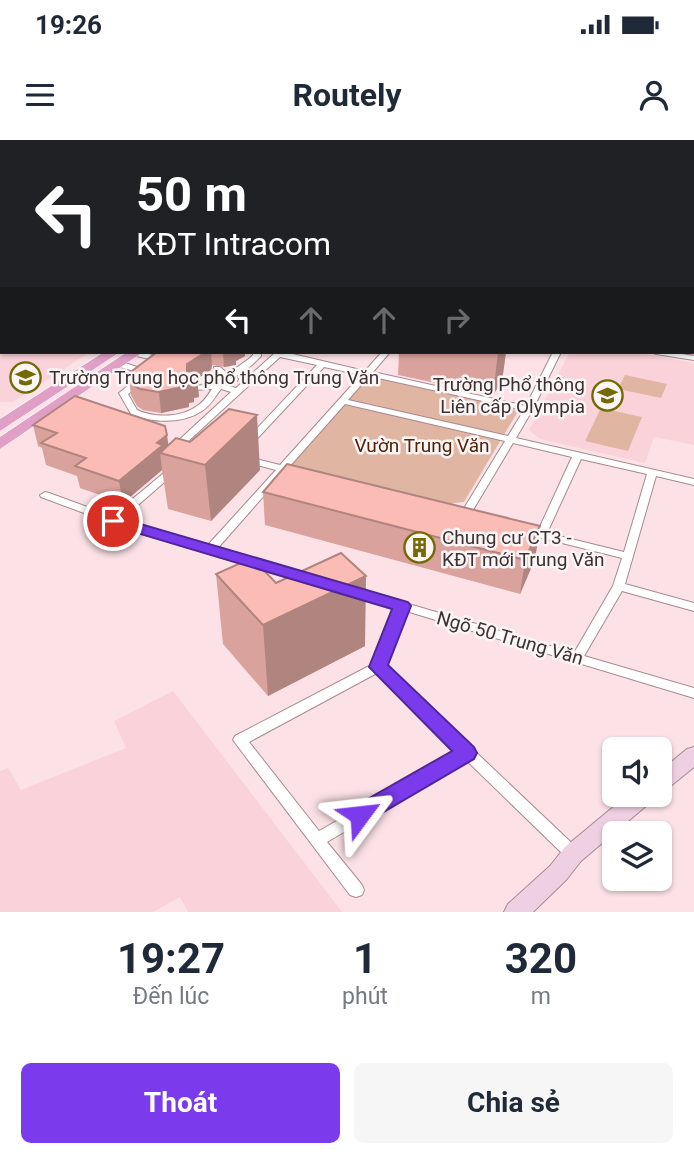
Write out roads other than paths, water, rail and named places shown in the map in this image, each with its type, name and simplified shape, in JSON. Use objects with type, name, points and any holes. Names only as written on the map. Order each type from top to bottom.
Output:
[{"type":"main road","points":[[0,426],[116,358]]},
{"type":"main road","points":[[0,444],[60,407],[116,358]]},
{"type":"main road","points":[[38,402],[60,407]]},
{"type":"street","points":[[145,354],[168,359],[123,393],[132,411],[145,416],[176,417],[197,411],[215,395],[218,386],[243,370],[257,354]]},
{"type":"street","points":[[195,446],[181,443],[278,354]]},
{"type":"street","points":[[283,354],[530,409]]},
{"type":"street","points":[[210,550],[384,354]]},
{"type":"street","points":[[465,515],[509,439],[530,409],[556,354]]},
{"type":"street","points":[[669,354],[694,358]]},
{"type":"street","points":[[116,358],[151,372]]},
{"type":"street","points":[[243,447],[322,364]]},
{"type":"street","points":[[217,369],[228,378],[247,382]]},
{"type":"street","points":[[194,388],[218,386],[238,391]]},
{"type":"street","points":[[343,401],[694,482]]},
{"type":"street","points":[[113,521],[177,466],[179,457],[172,442]]},
{"type":"street","points":[[541,535],[578,455]]},
{"type":"street","points":[[234,457],[310,475]]},
{"type":"street","points":[[577,658],[620,586],[652,473]]},
{"type":"street","points":[[45,495],[113,521],[312,580]]},
{"type":"street","points":[[452,512],[478,518]]},
{"type":"street","points":[[516,528],[627,556]]},
{"type":"street","points":[[620,586],[694,607]]},
{"type":"street","name":"Ngõ 50 Trung Văn","points":[[338,587],[694,694]]},
{"type":"street","points":[[356,890],[240,740],[378,667],[402,606]]},
{"type":"street","points":[[378,667],[573,853]]},
{"type":"street","points":[[317,840],[467,753]]},
{"type":"street","points":[[672,773],[694,755]]},
{"type":"street","points":[[516,912],[558,873],[573,853],[629,807]]},
{"type":"place","name":"Trường Trung học phổ thông Trung Văn","points":[[26,377]]},
{"type":"place","name":"Trường Phổ thông Liên cấp Olympia","points":[[608,395]]},
{"type":"place","name":"Chung cư CT3 - KĐT mới Trung Văn","points":[[419,548]]},
{"type":"park label","name":"Vườn Trung Văn","points":[[422,445]]}]
